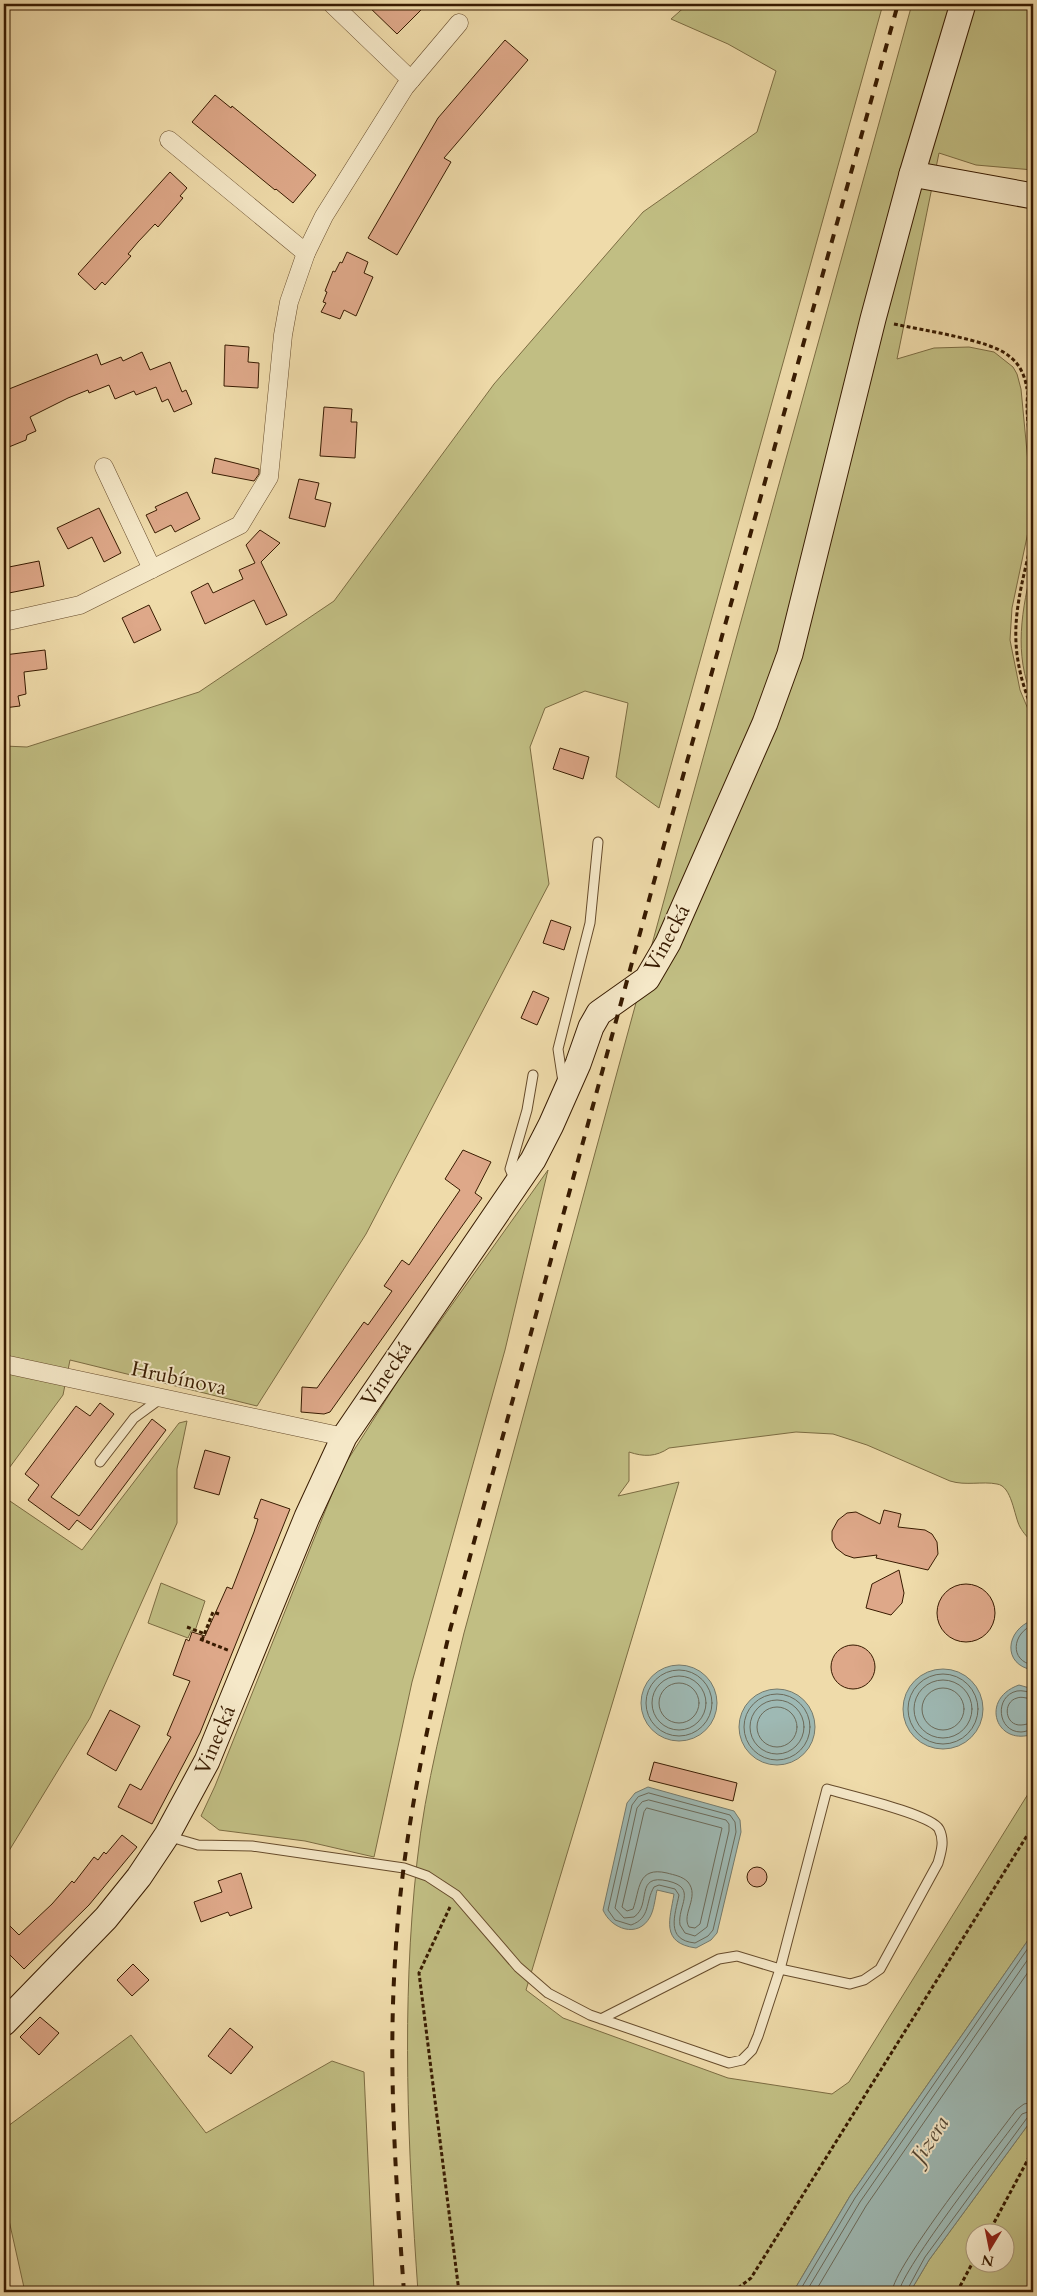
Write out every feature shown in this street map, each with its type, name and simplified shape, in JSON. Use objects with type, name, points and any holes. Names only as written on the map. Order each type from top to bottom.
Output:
[{"type":"street","points":[[332,4],[411,80]]},
{"type":"street","name":"Vinecká","points":[[4,2023],[106,1918],[139,1877],[167,1836],[207,1761],[307,1518],[344,1437],[533,1160],[565,1093],[591,1027],[599,1013],[647,979],[668,943],[765,724],[790,654],[873,319],[912,174],[963,4]]},
{"type":"street","points":[[4,622],[80,605],[240,524],[269,477],[283,335],[289,302],[306,254],[324,216],[411,80],[459,23]]},
{"type":"street","points":[[169,140],[306,254]]},
{"type":"street","points":[[912,174],[1033,196]]},
{"type":"street","points":[[104,467],[152,569]]},
{"type":"street","name":"Hrubínova","points":[[4,1364],[344,1437]]},
{"type":"lane","points":[[565,1093],[558,1049],[590,923],[598,842]]},
{"type":"lane","points":[[517,1186],[510,1169],[527,1110],[533,1074]]},
{"type":"lane","points":[[100,1462],[134,1418],[162,1397]]},
{"type":"lane","points":[[167,1836],[198,1845],[252,1846],[404,1868],[427,1876],[456,1895],[518,1966],[548,1993],[601,2019],[730,2063],[742,2060],[752,2050],[758,2036],[780,1969],[828,1789],[924,1817],[938,1828],[943,1845],[938,1863],[880,1969],[864,1980],[850,1984],[780,1969],[737,1956],[719,1959],[601,2019]]},
{"type":"path","points":[[1033,251],[1030,265],[1033,286]]},
{"type":"path","points":[[873,319],[1001,350],[1016,362],[1022,370],[1027,389],[1028,421],[1033,460]]},
{"type":"path","points":[[1027,389],[1033,372]]},
{"type":"path","points":[[1033,536],[1016,610],[1014,627],[1020,672],[1033,710]]},
{"type":"path","points":[[219,1614],[213,1612],[201,1640],[249,1658]]},
{"type":"path","points":[[187,1627],[205,1634]]},
{"type":"path","points":[[733,2292],[751,2278],[1033,1826]]},
{"type":"path","points":[[456,1895],[419,1973],[459,2292]]},
{"type":"path","points":[[993,2224],[1033,2150]]},
{"type":"path","points":[[957,2292],[967,2274]]},
{"type":"shaded area","points":[[688,4],[883,4],[659,808],[616,777],[628,703],[585,691],[545,708],[530,747],[549,884],[366,1234],[257,1406],[70,1360],[63,1395],[4,1475],[4,746],[27,747],[199,692],[334,601],[494,384],[643,212],[757,132],[776,71],[728,44],[671,19]]},
{"type":"shaded area","points":[[912,4],[1033,4],[1033,170],[976,165],[939,153],[897,359],[934,348],[969,347],[994,352],[1013,367],[1021,389],[1032,504],[1012,608],[1010,640],[1020,690],[1033,721],[1033,1542],[1020,1527],[1012,1502],[1002,1486],[991,1483],[950,1481],[867,1445],[833,1434],[796,1432],[669,1448],[650,1455],[629,1452],[629,1481],[618,1496],[679,1482],[526,1990],[563,2018],[728,2078],[832,2094],[849,2082],[1033,1786],[1033,1933],[850,2196],[793,2292],[418,2292],[409,2131],[409,1970],[417,1862],[425,1804],[437,1747],[464,1633],[687,816]]},
{"type":"shaded area","points":[[1033,563],[1033,699],[1023,665],[1021,631]]},
{"type":"shaded area","points":[[548,1170],[505,1350],[412,1682],[374,1857],[305,1841],[219,1830],[201,1816],[215,1786],[342,1469],[401,1376]]},
{"type":"shaded area","points":[[187,1421],[177,1469],[177,1523],[90,1718],[4,1859],[4,1497],[82,1550],[179,1423]]},
{"type":"shaded area","points":[[161,1583],[205,1601],[195,1631],[191,1631],[188,1638],[148,1623]]},
{"type":"shaded area","points":[[131,2035],[206,2133],[332,2061],[364,2072],[374,2292],[25,2292],[4,2198],[4,2129]]},
{"type":"shaded area","points":[[1033,2118],[1033,2292],[910,2292],[929,2260]]},
{"type":"water","points":[[1033,1620],[1033,1670],[1023,1667],[1016,1661],[1012,1655],[1011,1647],[1017,1631]]},
{"type":"water","points":[[687,1665],[700,1671],[711,1682],[717,1695],[715,1718],[700,1735],[687,1741],[671,1741],[658,1735],[643,1718],[641,1695],[647,1682],[664,1667]]},
{"type":"water","points":[[943,1669],[958,1672],[971,1681],[980,1694],[983,1709],[980,1724],[971,1737],[958,1746],[943,1749],[928,1746],[915,1737],[906,1724],[903,1709],[906,1694],[915,1681],[928,1672]]},
{"type":"water","points":[[1019,1685],[1033,1689],[1033,1734],[1020,1736],[1010,1734],[1002,1728],[997,1720],[996,1710],[999,1700],[1007,1692]]},
{"type":"water","points":[[785,1689],[798,1695],[809,1706],[815,1719],[813,1742],[798,1759],[785,1765],[769,1765],[756,1759],[741,1742],[739,1719],[745,1706],[762,1691]]},
{"type":"water","points":[[648,1787],[734,1811],[740,1820],[741,1832],[717,1933],[711,1940],[696,1948],[677,1941],[672,1935],[670,1921],[674,1894],[657,1890],[650,1917],[639,1928],[625,1929],[618,1926],[607,1917],[603,1910],[627,1803],[635,1793]]},
{"type":"water","name":"Jizera","points":[[1033,1933],[1033,2118],[929,2260],[910,2292],[793,2292],[850,2196]]},
{"type":"building","points":[[366,4],[427,4],[397,34]]},
{"type":"building","points":[[505,40],[528,60],[444,158],[451,162],[397,255],[368,238],[438,118]]},
{"type":"building","points":[[215,95],[231,108],[232,106],[316,175],[293,203],[192,122]]},
{"type":"building","points":[[170,172],[187,188],[180,196],[183,198],[158,227],[155,224],[138,242],[128,254],[131,256],[105,285],[102,282],[95,290],[78,274]]},
{"type":"building","points":[[347,252],[368,262],[364,273],[373,277],[356,316],[344,310],[340,319],[321,312],[326,303],[323,302],[327,292],[325,291],[333,271],[335,272],[340,262],[342,263]]},
{"type":"building","points":[[225,345],[249,347],[248,362],[259,363],[258,388],[224,386]]},
{"type":"building","points":[[142,352],[150,370],[170,362],[182,392],[186,390],[192,404],[174,412],[168,399],[162,402],[156,387],[136,395],[134,391],[115,399],[109,385],[89,393],[88,390],[30,417],[36,431],[27,435],[26,440],[4,449],[4,391],[97,354],[101,365],[121,357],[123,361]]},
{"type":"building","points":[[324,407],[352,409],[351,422],[357,422],[355,458],[320,456]]},
{"type":"building","points":[[215,458],[259,469],[259,474],[254,481],[212,473]]},
{"type":"building","points":[[299,479],[319,483],[315,499],[331,503],[325,527],[289,518]]},
{"type":"building","points":[[187,492],[200,519],[175,532],[171,525],[155,533],[146,515],[157,510],[155,507]]},
{"type":"building","points":[[99,508],[121,553],[104,562],[92,537],[68,549],[57,528]]},
{"type":"building","points":[[260,530],[280,543],[261,562],[287,615],[266,625],[254,600],[205,624],[191,592],[208,583],[213,593],[243,579],[239,570],[255,563],[246,545]]},
{"type":"building","points":[[39,561],[44,586],[9,593],[4,568]]},
{"type":"building","points":[[149,605],[161,630],[134,643],[122,618]]},
{"type":"building","points":[[45,650],[47,669],[24,672],[26,694],[18,696],[20,706],[4,708],[4,655]]},
{"type":"building","points":[[560,748],[589,757],[583,779],[553,769]]},
{"type":"building","points":[[551,920],[571,927],[564,950],[543,943]]},
{"type":"building","points":[[533,991],[549,998],[537,1025],[521,1018]]},
{"type":"building","points":[[463,1150],[491,1162],[475,1193],[482,1198],[330,1412],[324,1414],[301,1412],[302,1387],[317,1388],[364,1322],[368,1325],[392,1291],[384,1286],[402,1260],[409,1265],[460,1190],[445,1179]]},
{"type":"building","points":[[100,1403],[114,1414],[51,1497],[79,1516],[152,1419],[166,1430],[91,1530],[77,1520],[69,1530],[28,1500],[39,1485],[25,1474],[76,1406],[90,1416]]},
{"type":"building","points":[[205,1450],[230,1457],[219,1495],[194,1488]]},
{"type":"building","points":[[261,1499],[290,1509],[200,1733],[152,1824],[118,1807],[130,1784],[141,1790],[171,1737],[167,1735],[190,1681],[173,1675],[186,1639],[189,1641],[192,1632],[205,1636],[227,1587],[232,1589],[254,1532],[258,1519],[254,1518]]},
{"type":"building","points":[[884,1510],[901,1514],[898,1527],[925,1530],[932,1534],[937,1542],[938,1554],[928,1570],[876,1558],[877,1555],[854,1558],[845,1555],[836,1548],[832,1540],[832,1531],[838,1520],[847,1513],[856,1512],[880,1524]]},
{"type":"building","points":[[899,1570],[904,1593],[902,1603],[891,1615],[866,1608],[872,1584]]},
{"type":"building","points":[[960,1584],[972,1584],[987,1592],[995,1607],[995,1619],[987,1634],[972,1642],[960,1642],[945,1634],[937,1619],[937,1607],[945,1592]]},
{"type":"building","points":[[853,1645],[865,1649],[871,1655],[875,1667],[871,1679],[865,1685],[853,1689],[841,1685],[835,1679],[831,1667],[835,1655],[841,1649]]},
{"type":"building","points":[[110,1710],[140,1726],[116,1771],[87,1754]]},
{"type":"building","points":[[654,1762],[737,1783],[733,1801],[649,1780]]},
{"type":"building","points":[[122,1835],[137,1847],[89,1905],[24,1969],[4,1949],[4,1920],[19,1935],[52,1904],[72,1881],[74,1883],[94,1857],[98,1860],[104,1852],[106,1854]]},
{"type":"building","points":[[757,1867],[764,1870],[767,1877],[764,1884],[757,1887],[750,1884],[747,1877],[750,1870]]},
{"type":"building","points":[[241,1873],[252,1908],[230,1916],[228,1912],[201,1922],[194,1902],[222,1892],[218,1881]]},
{"type":"building","points":[[133,1964],[149,1980],[132,1996],[117,1980]]},
{"type":"building","points":[[40,2017],[59,2033],[39,2055],[20,2037]]},
{"type":"building","points":[[230,2028],[253,2047],[231,2074],[208,2056]]},
{"type":"railway","points":[[404,2292],[394,2126],[393,2002],[402,1877],[415,1794],[431,1712],[450,1630],[673,812],[898,4]]}]
